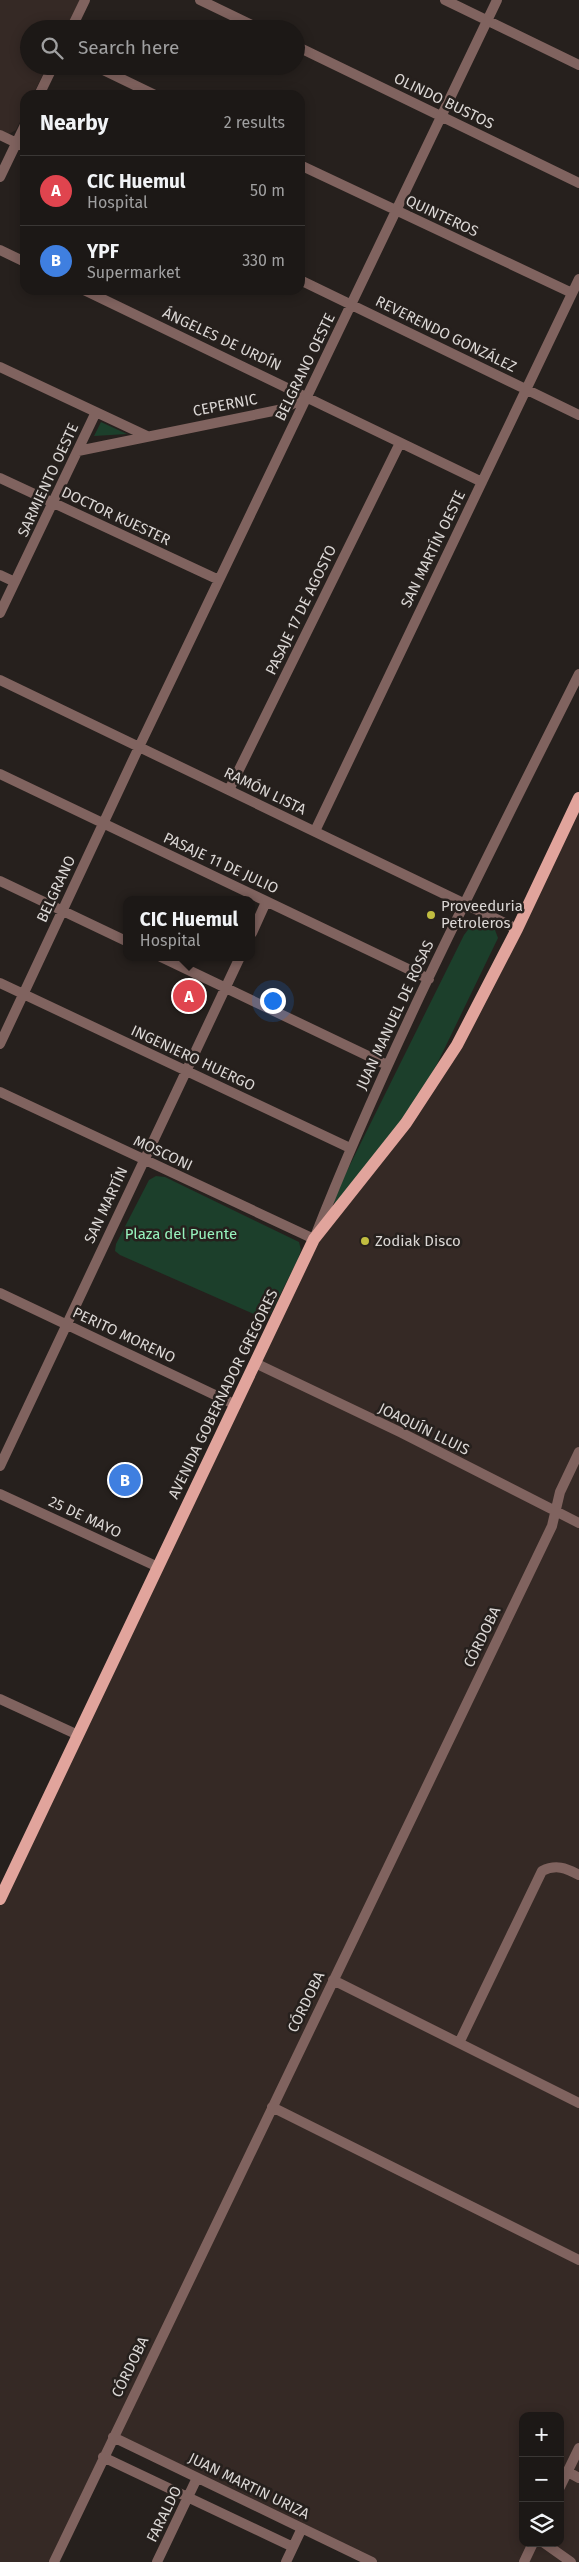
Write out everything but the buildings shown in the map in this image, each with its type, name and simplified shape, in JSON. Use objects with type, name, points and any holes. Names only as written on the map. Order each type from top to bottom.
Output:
[{"type":"main road","name":"AVENIDA GOBERNADOR GREGORES","points":[[0,1898],[314,1239],[384,1153],[432,1085],[457,1045],[517,929],[579,798]]},
{"type":"street","points":[[75,20],[85,0]]},
{"type":"street","points":[[200,0],[241,20]]},
{"type":"street","points":[[445,0],[579,65]]},
{"type":"street","name":"BELGRANO OESTE","points":[[139,746],[497,0]]},
{"type":"street","name":"OLINDO BUSTOS","points":[[305,50],[579,183]]},
{"type":"street","points":[[41,90],[49,75]]},
{"type":"street","points":[[114,75],[145,90]]},
{"type":"street","points":[[0,135],[20,145]]},
{"type":"street","points":[[0,177],[20,147]]},
{"type":"street","name":"QUINTEROS","points":[[305,166],[572,293]]},
{"type":"street","points":[[0,250],[20,260]]},
{"type":"street","name":"SAN MARTÍN OESTE","points":[[315,831],[579,279]]},
{"type":"street","name":"REVERENDO GONZÁLEZ","points":[[305,282],[579,415]]},
{"type":"street","name":"ÁNGELES DE URDÍN","points":[[95,295],[482,482]]},
{"type":"street","points":[[0,366],[147,436]]},
{"type":"street","name":"CEPERNIC","points":[[78,451],[284,409],[307,396]]},
{"type":"street","name":"SARMIENTO OESTE","points":[[0,614],[96,412]]},
{"type":"street","name":"PASAJE 17 DE AGOSTO","points":[[229,790],[400,443]]},
{"type":"street","name":"DOCTOR KUESTER","points":[[0,478],[219,580]]},
{"type":"street","points":[[0,575],[15,582]]},
{"type":"street","name":"JUAN MANUEL DE ROSAS","points":[[314,1239],[350,1148],[387,1065],[579,674]]},
{"type":"street","name":"RAMÓN LISTA","points":[[0,680],[517,929]]},
{"type":"street","name":"BELGRANO","points":[[0,1044],[139,746]]},
{"type":"street","name":"PASAJE 11 DE JULIO","points":[[0,774],[253,896]]},
{"type":"street","points":[[0,881],[123,940]]},
{"type":"street","name":"PASAJE 11 DE JULIO","points":[[255,897],[429,979]]},
{"type":"street","points":[[255,926],[266,902]]},
{"type":"street","points":[[169,961],[387,1065]]},
{"type":"street","name":"SAN MARTÍN","points":[[0,1466],[238,961]]},
{"type":"street","name":"INGENIERO HUERGO","points":[[0,983],[350,1148]]},
{"type":"street","name":"MOSCONI","points":[[0,1092],[314,1239]]},
{"type":"street","name":"PERITO MORENO","points":[[0,1293],[236,1405]]},
{"type":"street","name":"JOAQUÍN LLUIS","points":[[256,1363],[402,1433],[579,1523]]},
{"type":"street","name":"CÓRDOBA","points":[[54,2562],[552,1526],[560,1492],[579,1452]]},
{"type":"street","name":"25 DE MAYO","points":[[0,1494],[158,1567]]},
{"type":"street","points":[[0,1699],[78,1736]]},
{"type":"street","points":[[459,2043],[542,1871],[551,1866],[564,1868],[579,1875]]},
{"type":"street","points":[[334,1980],[579,2103]]},
{"type":"street","points":[[272,2107],[579,2260]]},
{"type":"street","name":"JUAN MARTIN URIZA","points":[[113,2437],[372,2562]]},
{"type":"street","points":[[564,2480],[579,2448]]},
{"type":"street","points":[[103,2458],[293,2547]]},
{"type":"street","points":[[568,2472],[579,2478]]},
{"type":"street","name":"FARALDO","points":[[157,2562],[197,2478]]},
{"type":"street","points":[[286,2562],[302,2528]]},
{"type":"street","points":[[524,2562],[531,2547]]},
{"type":"street","points":[[550,2547],[571,2562]]},
{"type":"shaded area","points":[[0,0],[80,0],[70,20],[20,20],[20,75],[43,75],[35,90],[20,90],[20,122],[16,130],[9,134],[0,130]]},
{"type":"shaded area","points":[[579,798],[579,2562],[372,2562],[113,2437],[54,2562],[0,2562],[0,1899],[314,1239],[432,1085]]},
{"type":"green space","points":[[101,422],[127,434],[94,436]]},
{"type":"green space","points":[[478,925],[495,930],[498,938],[437,1064],[413,1105],[339,1202],[333,1203],[335,1195],[464,935],[470,927]]},
{"type":"green space","name":"Plaza del Puente","points":[[156,1176],[165,1177],[299,1242],[301,1250],[298,1259],[270,1315],[265,1318],[258,1316],[120,1255],[115,1251],[116,1244],[149,1180]]},
{"type":"place","name":"Proveeduria Petroleros","points":[[431,915]]},
{"type":"place","name":"CIC Huemul","points":[[189,996]]},
{"type":"place","name":"Zodiak Disco","points":[[365,1241]]},
{"type":"place","name":"YPF","points":[[125,1480]]}]
